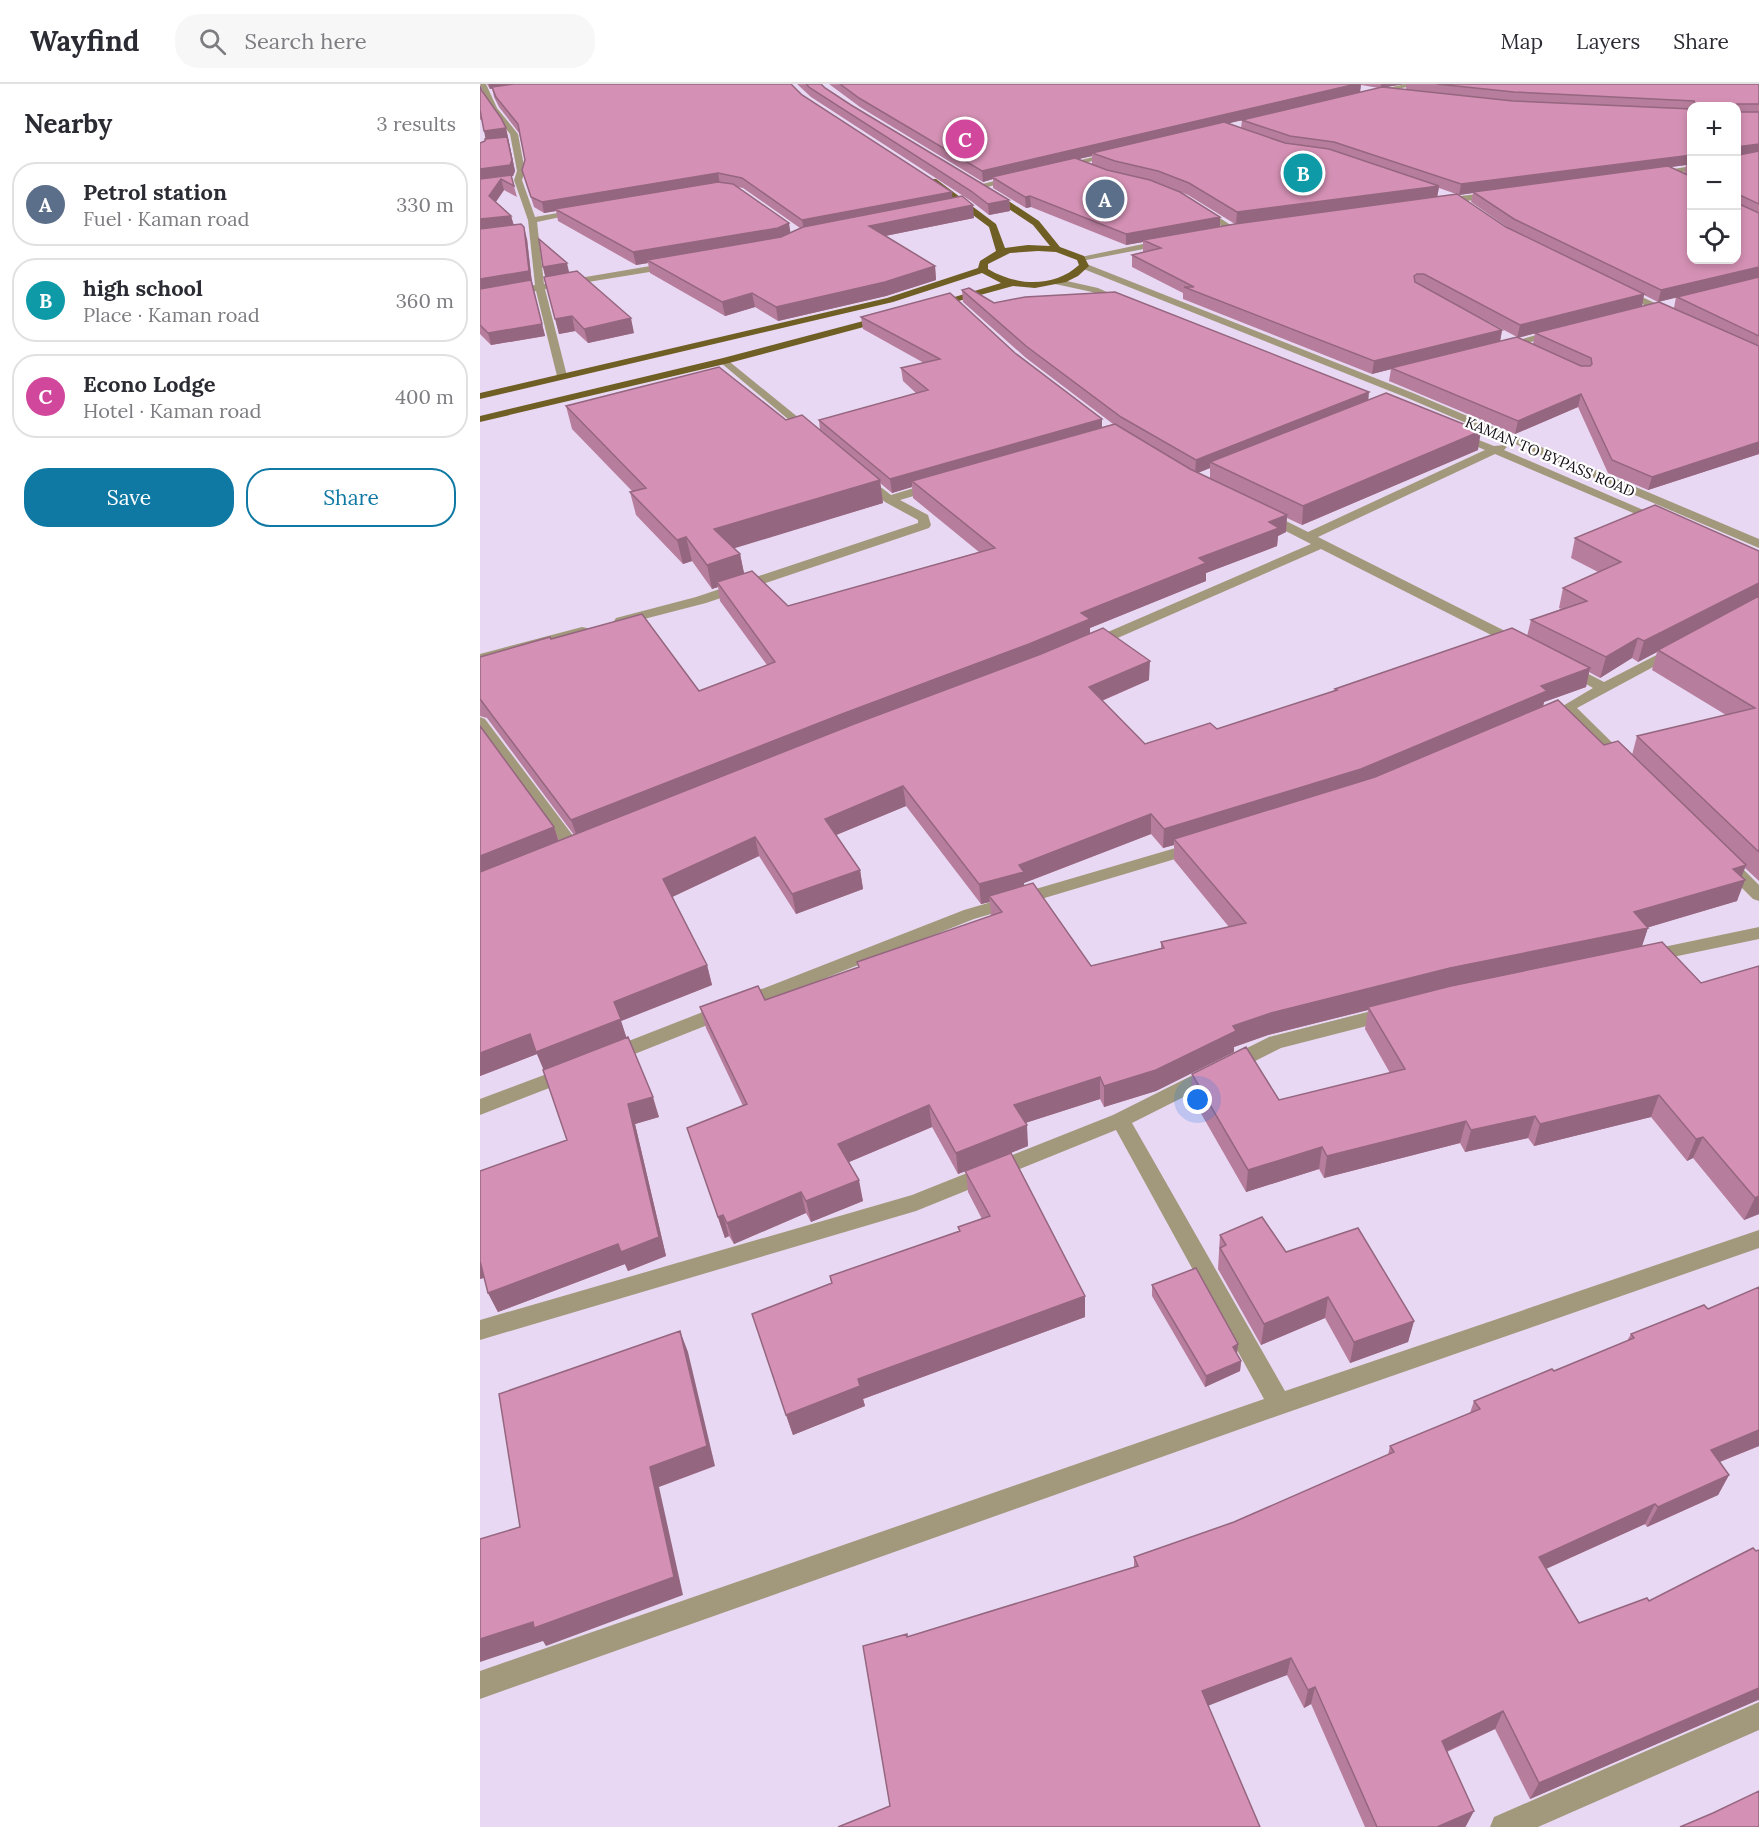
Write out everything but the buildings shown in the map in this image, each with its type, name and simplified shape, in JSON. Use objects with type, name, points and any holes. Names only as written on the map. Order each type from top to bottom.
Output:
[{"type":"main road","points":[[922,174],[993,226],[1001,252]]},
{"type":"main road","points":[[969,180],[1036,223],[1057,249],[1082,262],[1077,275],[1058,282],[1043,284],[1012,283],[993,278],[983,270]]},
{"type":"main road","points":[[983,270],[983,263],[989,257],[1001,252],[1028,248],[1057,249]]},
{"type":"main road","points":[[480,396],[890,300],[983,270]]},
{"type":"main road","points":[[925,307],[957,303],[1012,283]]},
{"type":"main road","points":[[480,419],[725,361],[896,315]]},
{"type":"street","points":[[482,84],[487,93],[490,109],[514,134],[512,143],[521,171],[514,180],[532,225],[540,288],[562,376]]},
{"type":"street","points":[[1365,93],[1416,84]]},
{"type":"street","points":[[487,93],[497,92]]},
{"type":"street","points":[[1375,92],[1408,96]]},
{"type":"street","points":[[1053,168],[1122,152]]},
{"type":"street","points":[[1074,163],[1092,170]]},
{"type":"street","points":[[1644,174],[1687,169]]},
{"type":"street","points":[[1667,171],[1683,180]]},
{"type":"street","points":[[979,186],[1031,173]]},
{"type":"street","points":[[1435,192],[1456,199],[1473,211]]},
{"type":"street","points":[[1432,202],[1504,194]]},
{"type":"street","points":[[956,207],[967,205]]},
{"type":"street","points":[[1194,205],[1234,230]]},
{"type":"street","points":[[522,231],[532,225],[591,210]]},
{"type":"street","points":[[1223,232],[1246,228]]},
{"type":"street","points":[[1082,262],[1179,240]]},
{"type":"street","points":[[480,297],[687,262]]},
{"type":"street","name":"KAMAN TO BYPASS ROAD","points":[[1082,262],[1409,395],[1514,442],[1759,544]]},
{"type":"street","points":[[1058,282],[1095,290],[1140,308]]},
{"type":"street","points":[[1614,287],[1677,317]]},
{"type":"street","points":[[1635,313],[1679,302]]},
{"type":"street","points":[[1492,348],[1510,340],[1569,329]]},
{"type":"street","points":[[1510,340],[1534,352]]},
{"type":"street","points":[[725,361],[825,445]]},
{"type":"street","points":[[1370,380],[1392,374]]},
{"type":"street","points":[[1392,402],[1409,395]]},
{"type":"street","name":"KAMAN TO BYPASS ROAD","points":[[1445,430],[1671,524]]},
{"type":"street","points":[[1078,650],[1316,540],[1514,442]]},
{"type":"street","points":[[613,623],[701,600],[924,525],[924,518],[889,499],[853,468]]},
{"type":"street","points":[[889,499],[946,482]]},
{"type":"street","points":[[1257,511],[1531,650]]},
{"type":"street","points":[[480,658],[590,629]]},
{"type":"street","points":[[1635,772],[1563,709],[1687,643]]},
{"type":"street","points":[[1552,661],[1604,688]]},
{"type":"street","points":[[480,722],[574,849]]},
{"type":"street","points":[[480,1107],[970,914],[1208,843]]},
{"type":"street","points":[[1718,854],[1759,895]]},
{"type":"street","points":[[1633,959],[1759,933]]},
{"type":"street","points":[[480,1330],[916,1202],[1120,1120],[1276,1042],[1412,1007]]},
{"type":"street","points":[[1120,1120],[1280,1404]]},
{"type":"street","points":[[480,1685],[1280,1404],[1759,1239]]},
{"type":"street","points":[[1509,1826],[1759,1716]]},
{"type":"place","name":"Econo Lodge","points":[[965,139]]},
{"type":"place","name":"high school","points":[[1303,173]]},
{"type":"place","name":"Petrol station","points":[[1105,199]]}]
